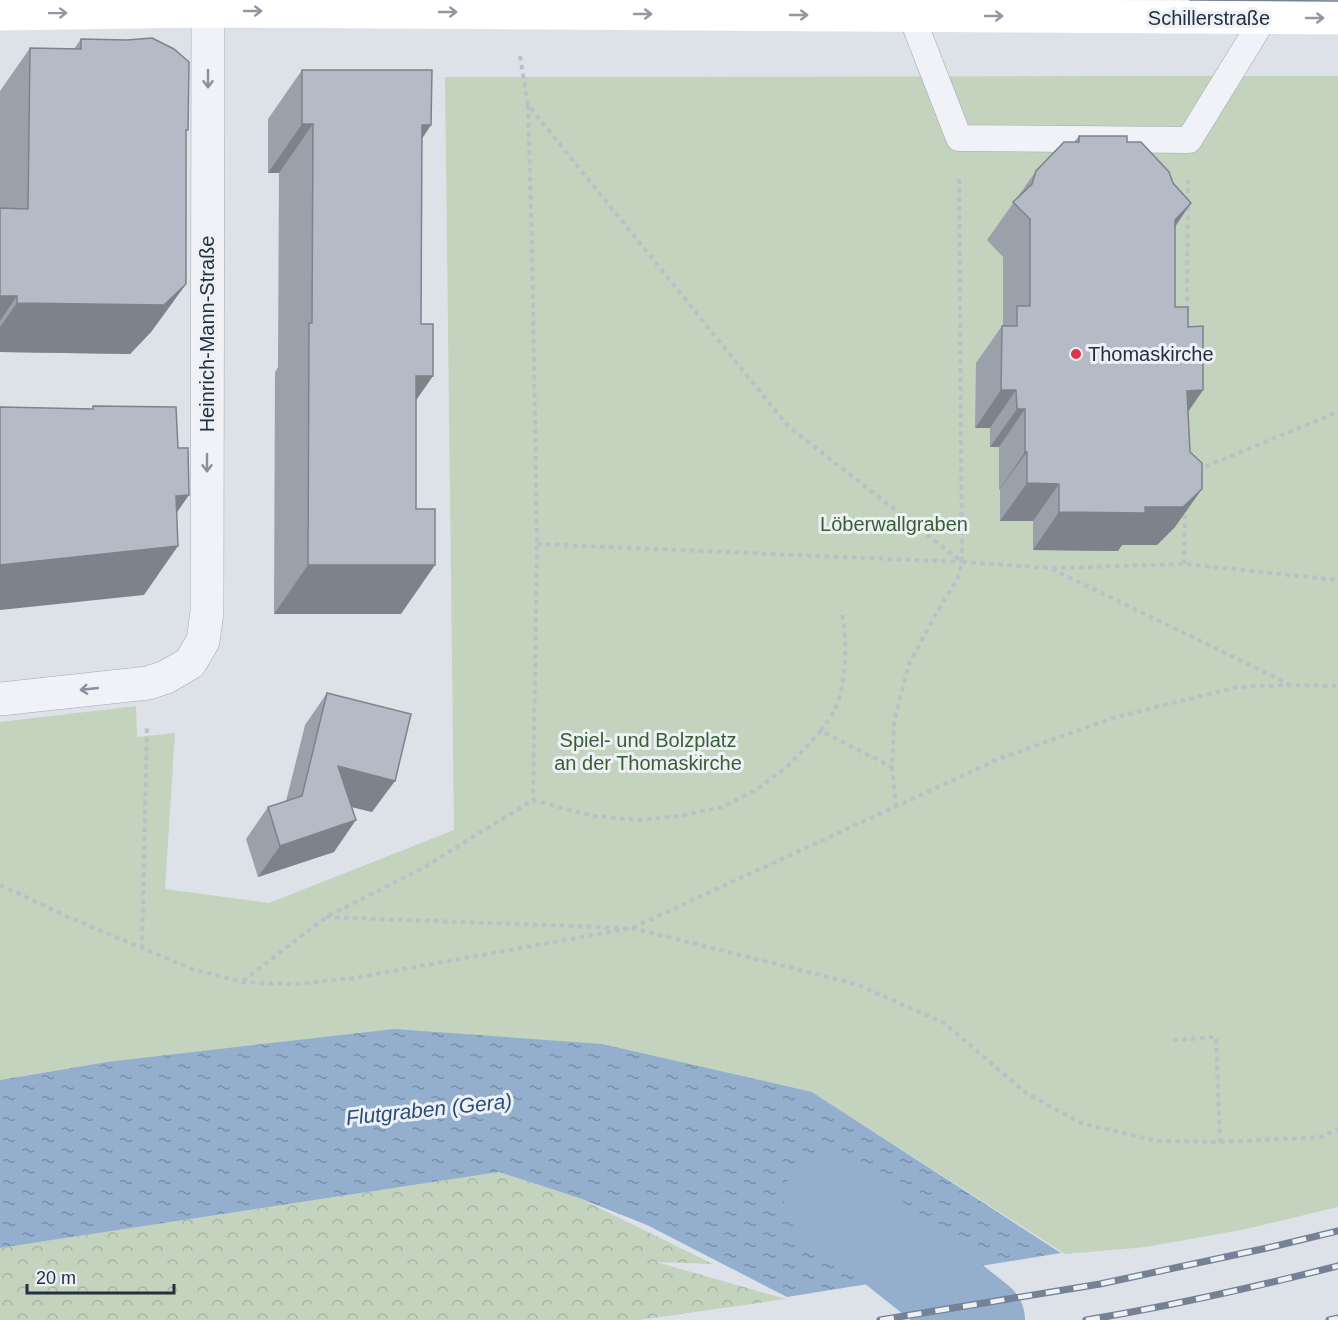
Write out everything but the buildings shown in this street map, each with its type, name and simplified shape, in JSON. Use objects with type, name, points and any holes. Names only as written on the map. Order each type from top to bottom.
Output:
[{"type":"main road","name":"Schillerstraße","points":[[0,14],[208,5],[911,15],[1338,18]]},
{"type":"street","name":"Heinrich-Mann-Straße","points":[[148,683],[190,663],[203,641],[207,612],[208,5]]},
{"type":"street","points":[[0,699],[148,683]]},
{"type":"lane","points":[[911,15],[959,138],[1189,140],[1264,18]]},
{"type":"path","points":[[519,47],[528,105],[532,246],[537,544],[533,800]]},
{"type":"path","points":[[528,105],[788,426],[962,562]]},
{"type":"path","points":[[896,807],[892,767],[894,721],[909,664],[957,580],[962,562],[959,138]]},
{"type":"path","points":[[1187,320],[1189,140]]},
{"type":"path","points":[[1196,471],[1338,412]]},
{"type":"path","points":[[1184,564],[1185,509]]},
{"type":"path","points":[[537,544],[962,562],[1050,568],[1184,564],[1338,580]]},
{"type":"path","points":[[1050,568],[1292,685]]},
{"type":"path","points":[[242,982],[326,917],[423,868],[533,800],[592,816],[641,820],[679,816],[723,807],[757,789],[787,767],[821,730],[834,712],[844,671],[844,625],[841,610]]},
{"type":"path","points":[[142,949],[148,683]]},
{"type":"path","points":[[0,885],[66,916],[192,969],[242,982],[296,984],[354,978],[632,928],[1001,758],[1116,717],[1237,687],[1338,686]]},
{"type":"path","points":[[821,730],[892,767]]},
{"type":"path","points":[[326,917],[632,928],[856,984],[944,1023],[1026,1093],[1081,1123],[1157,1141],[1220,1142],[1321,1137],[1338,1129]]},
{"type":"path","points":[[1173,1040],[1216,1037],[1220,1142]]},
{"type":"green space","name":"Löberwallgraben","points":[[1338,76],[1338,1207],[1246,1229],[1146,1247],[1065,1254],[812,1092],[107,1062],[0,1080],[0,722],[136,706],[137,737],[175,733],[165,889],[269,903],[454,830],[445,77]]},
{"type":"green space","points":[[499,1172],[579,1198],[713,1264],[656,1262],[786,1299],[639,1320],[0,1320],[0,1248]]},
{"type":"water","points":[[394,1029],[602,1044],[812,1092],[1061,1253],[787,1297],[647,1225],[579,1198],[499,1172],[0,1248],[0,1080],[107,1062]]},
{"type":"waterway","name":"Flutgraben (Gera)","points":[[828,1198],[981,1320]]},
{"type":"tram line","points":[[1190,0],[1338,1]]},
{"type":"railway","points":[[880,1320],[1100,1284],[1338,1231]]},
{"type":"railway","points":[[1086,1320],[1213,1296],[1338,1266]]},
{"type":"railway","points":[[1329,1320],[1338,1318]]},
{"type":"place","name":"Thomaskirche","points":[[1076,354]]},
{"type":"park label","name":"Spiel- und Bolzplatz an der Thomaskirche","points":[[648,752]]}]
